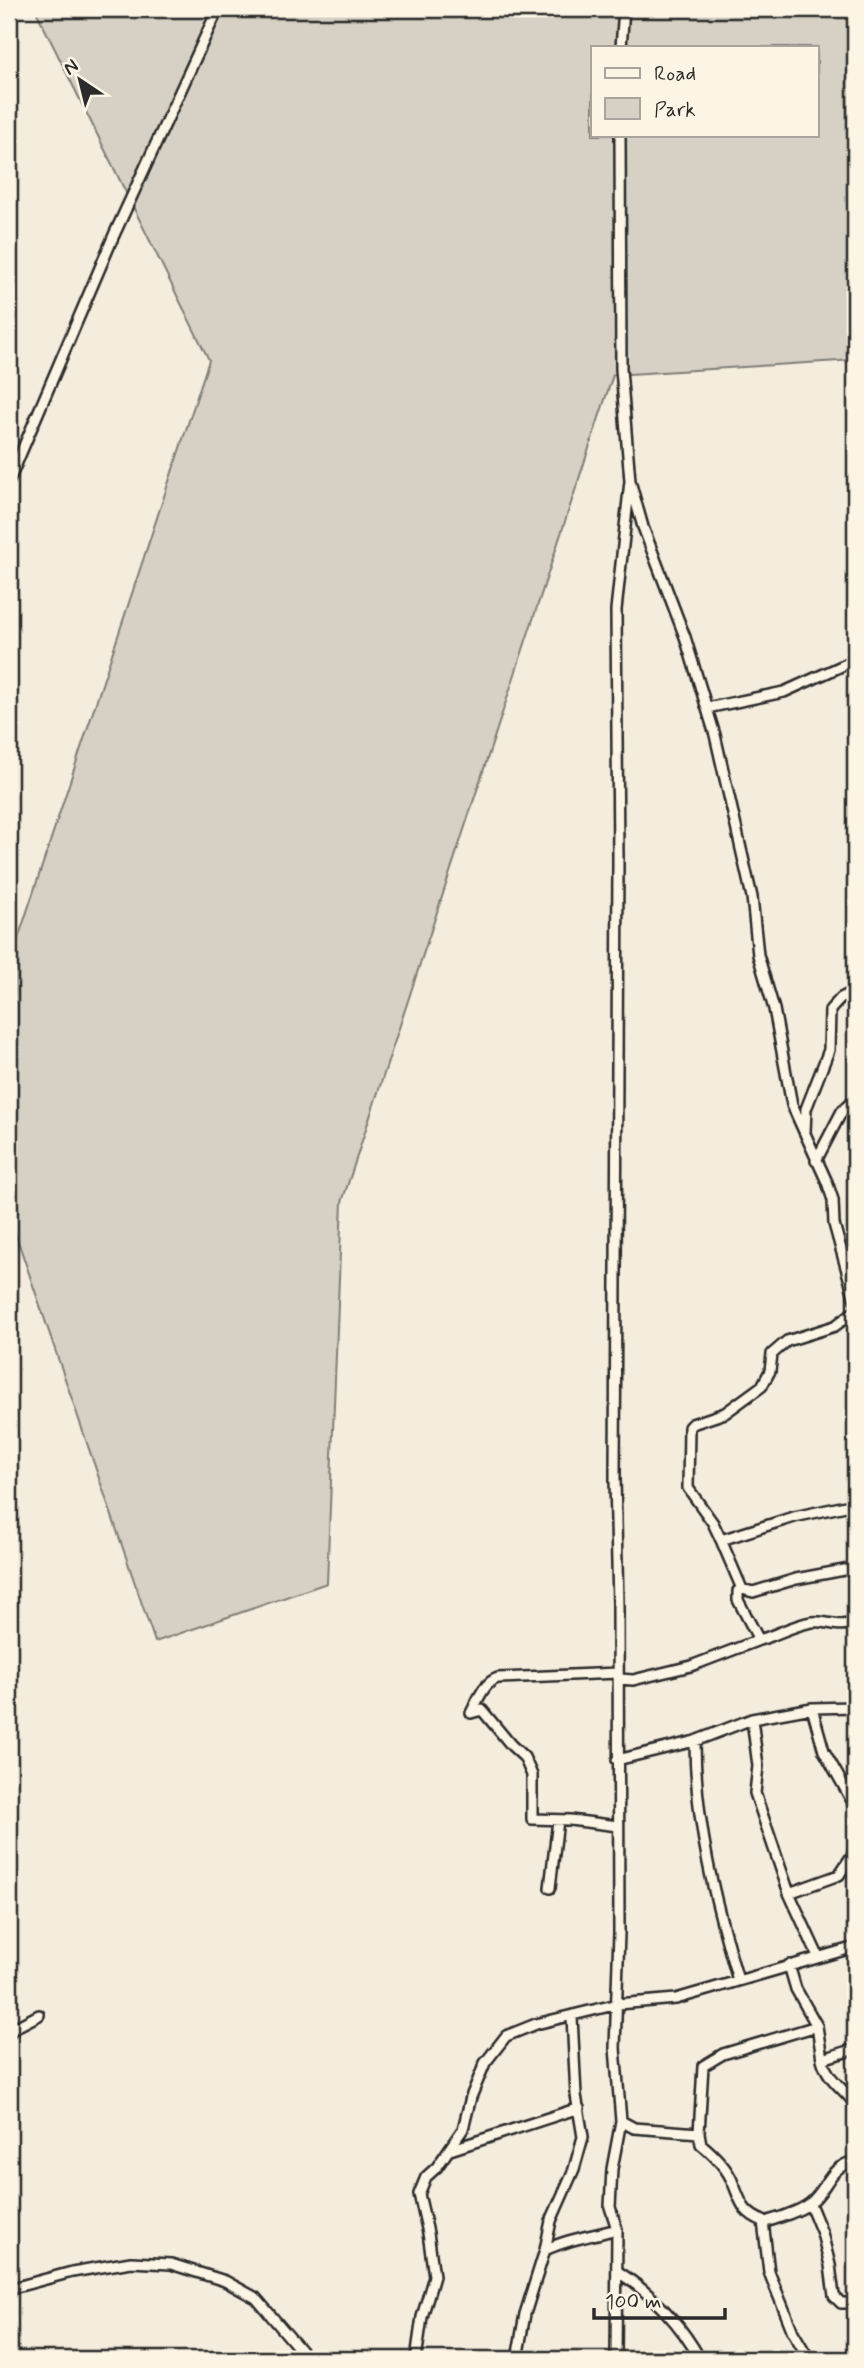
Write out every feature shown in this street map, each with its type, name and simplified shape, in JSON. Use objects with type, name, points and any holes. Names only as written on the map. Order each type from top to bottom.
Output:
[{"type":"street","points":[[9,481],[114,235],[218,9]]},
{"type":"street","points":[[621,46],[624,9]]},
{"type":"street","points":[[616,2359],[617,2229],[610,2207],[612,2169],[621,2121],[615,2048],[618,2004],[615,1479],[616,610],[630,481],[621,369],[620,136]]},
{"type":"street","points":[[630,481],[643,527],[685,638],[706,708],[752,897],[758,955],[774,1009],[792,1105],[827,1182],[834,1224],[855,1288],[855,1300]]},
{"type":"street","points":[[706,708],[785,692],[855,660]]},
{"type":"street","points":[[805,1136],[806,1109],[829,1050],[830,1010],[841,998],[855,991]]},
{"type":"street","points":[[816,1161],[842,1111],[855,1099]]},
{"type":"street","points":[[742,1589],[713,1523],[688,1488],[689,1427],[725,1413],[762,1386],[770,1371],[772,1353],[787,1341],[835,1325],[855,1311]]},
{"type":"street","points":[[721,1540],[731,1535],[754,1531],[776,1521],[855,1504]]},
{"type":"street","points":[[742,1589],[753,1592],[796,1579],[855,1567]]},
{"type":"street","points":[[742,1589],[738,1591],[738,1600],[759,1640]]},
{"type":"street","points":[[618,1826],[532,1819],[532,1775],[524,1758],[482,1710],[471,1713],[491,1680],[618,1676],[633,1680],[691,1666],[808,1622],[841,1626],[855,1621]]},
{"type":"street","points":[[617,1760],[695,1741],[752,1720],[812,1708],[855,1707]]},
{"type":"street","points":[[812,1708],[824,1751],[855,1806]]},
{"type":"street","points":[[752,1720],[758,1766],[755,1793],[789,1893],[818,1956]]},
{"type":"street","points":[[695,1741],[704,1843],[717,1909],[738,1980]]},
{"type":"street","points":[[550,1888],[558,1820]]},
{"type":"street","points":[[789,1893],[839,1875],[855,1851]]},
{"type":"street","points":[[416,2359],[422,2317],[434,2276],[419,2194],[426,2177],[437,2167],[463,2129],[471,2097],[485,2063],[506,2036],[536,2024],[618,2004],[676,1999],[855,1947]]},
{"type":"street","points":[[789,1965],[796,1989],[817,2025],[826,2073],[845,2090],[855,2104]]},
{"type":"street","points":[[9,2034],[14,2028],[40,2015]]},
{"type":"street","points":[[517,2359],[525,2314],[551,2221],[574,2169],[583,2137],[573,2063],[572,2017]]},
{"type":"street","points":[[817,2025],[723,2054],[703,2066],[699,2133],[701,2144],[715,2156],[733,2182],[738,2199],[753,2217],[763,2223],[810,2204],[835,2170],[855,2161]]},
{"type":"street","points":[[822,2059],[855,2049]]},
{"type":"street","points":[[450,2150],[579,2108]]},
{"type":"street","points":[[621,2121],[634,2128],[699,2133]]},
{"type":"street","points":[[810,2204],[822,2234],[834,2297],[841,2303],[855,2303]]},
{"type":"street","points":[[762,2221],[769,2272],[793,2332],[809,2359]]},
{"type":"street","points":[[545,2250],[562,2242],[617,2229]]},
{"type":"street","points":[[9,2289],[72,2272],[131,2262],[171,2263],[225,2281],[256,2298],[308,2359]]},
{"type":"street","points":[[617,2271],[634,2282],[660,2306],[683,2332],[700,2359]]},
{"type":"green space","points":[[35,9],[855,9],[855,360],[613,375],[342,1202],[327,1583],[155,1642],[9,1215],[9,1120],[17,942],[209,360]]}]
